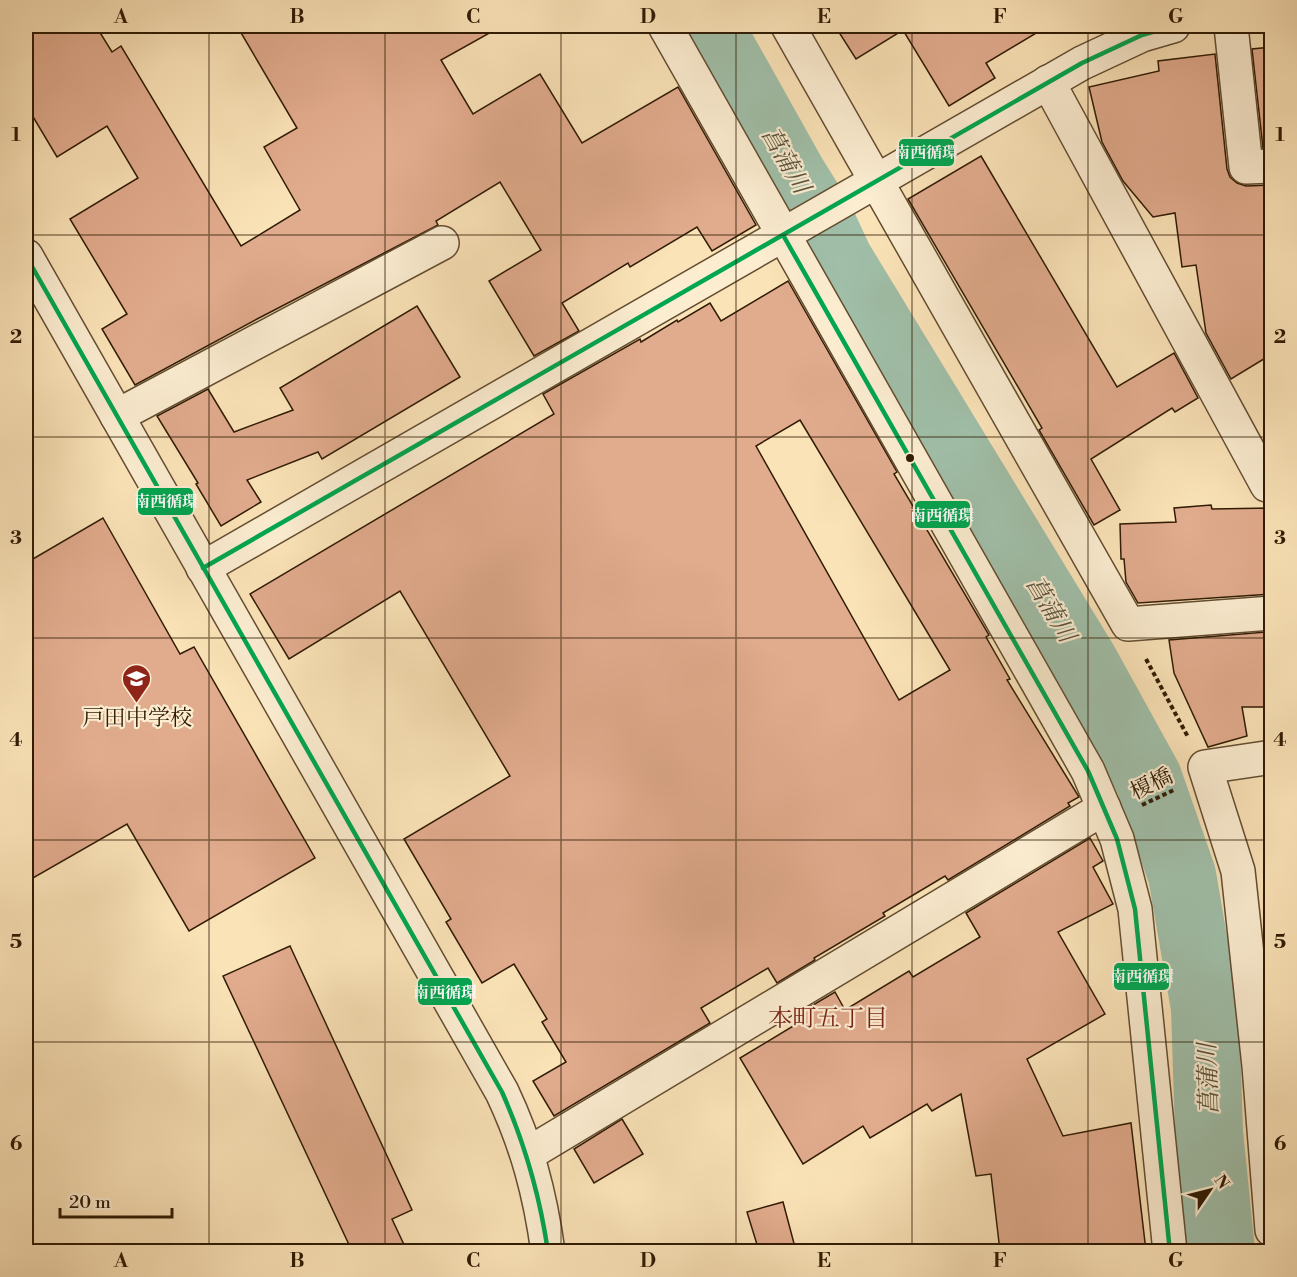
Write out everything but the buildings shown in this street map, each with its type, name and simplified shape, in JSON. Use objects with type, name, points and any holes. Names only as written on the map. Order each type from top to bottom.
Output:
[{"type":"street","points":[[664,26],[791,230],[1088,771],[1118,809],[1117,839],[1137,920],[1170,1251]]},
{"type":"street","points":[[788,26],[870,185],[1128,624],[1272,613]]},
{"type":"street","points":[[203,568],[1082,63],[1132,40],[1173,26]]},
{"type":"street","points":[[1231,26],[1246,167],[1272,166]]},
{"type":"street","points":[[1048,82],[1267,485],[1272,485]]},
{"type":"street","points":[[117,416],[442,243]]},
{"type":"street","points":[[26,256],[502,1092],[528,1154],[542,1210],[548,1251]]},
{"type":"street","points":[[1272,757],[1194,776],[1238,871],[1259,1066],[1272,1230]]},
{"type":"street","points":[[528,1154],[1118,809]]},
{"type":"path","points":[[1128,624],[1194,776]]},
{"type":"path","name":"榎橋","points":[[1118,809],[1194,776]]},
{"type":"waterway","name":"菖蒲川","points":[[709,26],[793,176],[820,219],[839,260],[1084,662],[1148,778],[1182,875],[1205,1008],[1209,1132],[1221,1252]]},
{"type":"transit line","name":"南西循環","points":[[203,568],[1082,63],[1142,35],[1173,26]]},
{"type":"transit line","name":"南西循環","points":[[783,235],[1088,771],[1117,839],[1135,909],[1170,1252]]},
{"type":"transit line","name":"南西循環","points":[[26,256],[502,1092],[531,1170],[548,1252]]},
{"type":"place","name":"戸田中学校","points":[[137,704]]},
{"type":"district","name":"本町五丁目","points":[[828,1018]]}]
